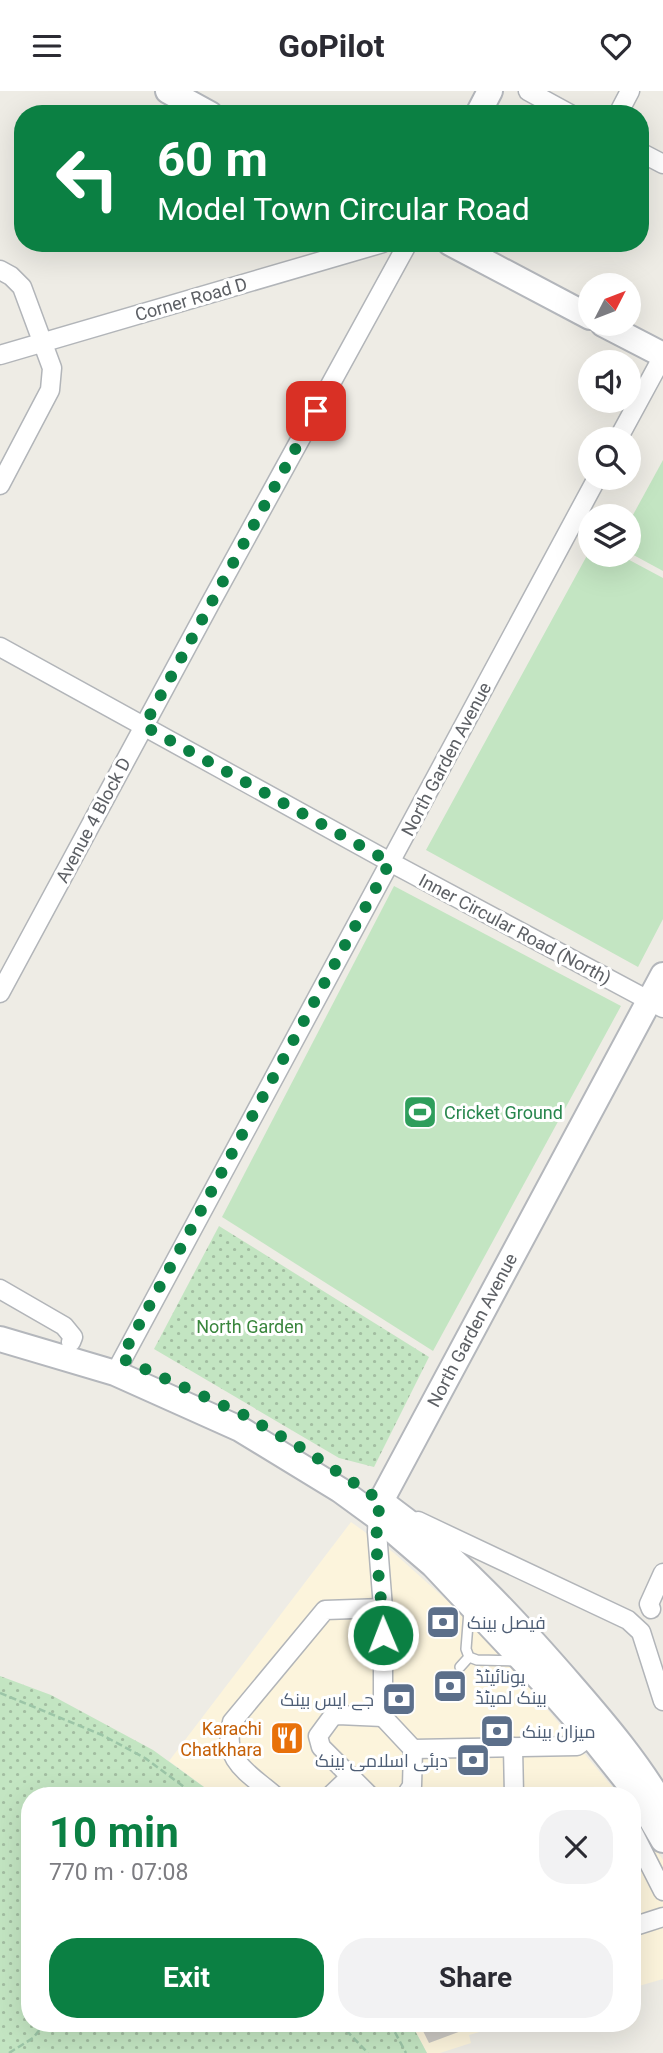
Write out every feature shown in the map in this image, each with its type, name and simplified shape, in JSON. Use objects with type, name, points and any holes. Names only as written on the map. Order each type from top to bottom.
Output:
[{"type":"main road","points":[[168,91],[194,105]]},
{"type":"main road","points":[[467,252],[578,311]]},
{"type":"main road","points":[[626,336],[663,356]]},
{"type":"main road","name":"North Garden Avenue","points":[[379,1509],[656,1005],[663,975]]},
{"type":"main road","points":[[0,1323],[71,1342],[118,1365],[244,1415],[294,1444],[379,1509],[432,1541],[511,1617],[598,1730],[636,1787]]},
{"type":"main road","points":[[0,1339],[118,1365]]},
{"type":"main road","points":[[379,1509],[525,1661],[598,1730]]},
{"type":"main road","points":[[641,1791],[663,1806]]},
{"type":"main road","points":[[641,1796],[663,1840]]},
{"type":"street","points":[[528,91],[554,105]]},
{"type":"street","name":"Corner Road D","points":[[0,355],[352,252]]},
{"type":"street","name":"Avenue 4 Block D","points":[[0,993],[403,252]]},
{"type":"street","points":[[0,270],[22,287],[52,368],[50,390],[0,485]]},
{"type":"street","points":[[625,427],[663,356]]},
{"type":"street","name":"North Garden Avenue","points":[[118,1365],[591,490]]},
{"type":"street","name":"Inner Circular Road (North)","points":[[0,647],[656,1005]]},
{"type":"street","points":[[0,1289],[64,1326],[73,1336],[71,1342]]},
{"type":"street","points":[[411,1787],[413,1749],[383,1717],[379,1509],[450,1537],[628,1619],[641,1632],[663,1701]]},
{"type":"street","points":[[636,1625],[657,1612],[649,1604],[663,1573]]},
{"type":"street","points":[[264,1787],[239,1766],[234,1758],[230,1742],[232,1722],[325,1610],[383,1608]]},
{"type":"street","points":[[361,1787],[321,1747],[318,1736],[332,1717],[338,1715],[383,1717]]},
{"type":"street","points":[[413,1749],[577,1746],[598,1730]]},
{"type":"street","points":[[513,1747],[514,1787]]},
{"type":"street","points":[[339,1787],[350,1777]]},
{"type":"street","points":[[641,1848],[663,1891]]},
{"type":"street","points":[[641,1924],[663,1917]]},
{"type":"lane","points":[[470,1602],[466,1649],[470,1657],[477,1660],[525,1661]]},
{"type":"lane","points":[[460,1667],[470,1657]]},
{"type":"path","points":[[0,1693],[102,1735],[145,1758],[184,1787]]},
{"type":"path","points":[[9,2053],[38,2032]]},
{"type":"path","points":[[348,2032],[368,2053]]},
{"type":"path","points":[[395,2032],[406,2053]]},
{"type":"shaded area","points":[[351,1522],[394,1553],[452,1605],[511,1666],[612,1787],[204,1787],[169,1761]]},
{"type":"shaded area","points":[[641,1827],[663,1860],[663,1979],[641,1985]]},
{"type":"shaded area","points":[[416,2032],[480,2032],[469,2035],[471,2043],[440,2053],[427,2053]]},
{"type":"green space","points":[[663,460],[663,571],[641,559],[639,504]]},
{"type":"green space","points":[[641,566],[663,578],[663,919],[638,967],[426,850],[581,567]]},
{"type":"green space","name":"Cricket Ground","points":[[394,886],[621,1006],[433,1351],[222,1217]]},
{"type":"green space","name":"North Garden","points":[[219,1226],[429,1357],[374,1467],[339,1458],[154,1349]]},
{"type":"green space","points":[[0,1676],[51,1695],[153,1750],[204,1787],[21,1787],[21,2032],[416,2032],[427,2053],[0,2053]]},
{"type":"building","points":[[424,2032],[459,2032],[429,2043]]},
{"type":"place","name":"Cricket Ground","points":[[420,1112]]},
{"type":"place","name":"فیصل بینک","points":[[443,1622]]},
{"type":"place","name":"یونائیٹڈ بینک لمیٹڈ","points":[[450,1686]]},
{"type":"place","name":"جے ایس بینک","points":[[399,1699]]},
{"type":"place","name":"میزان بینک","points":[[497,1731]]},
{"type":"place","name":"Karachi Chatkhara","points":[[287,1738]]},
{"type":"place","name":"دبئی اسلامی بینک","points":[[473,1760]]},
{"type":"route","points":[[316,411],[144,726],[390,862],[121,1358],[206,1396],[284,1437],[381,1501],[377,1532],[383,1635]]}]
